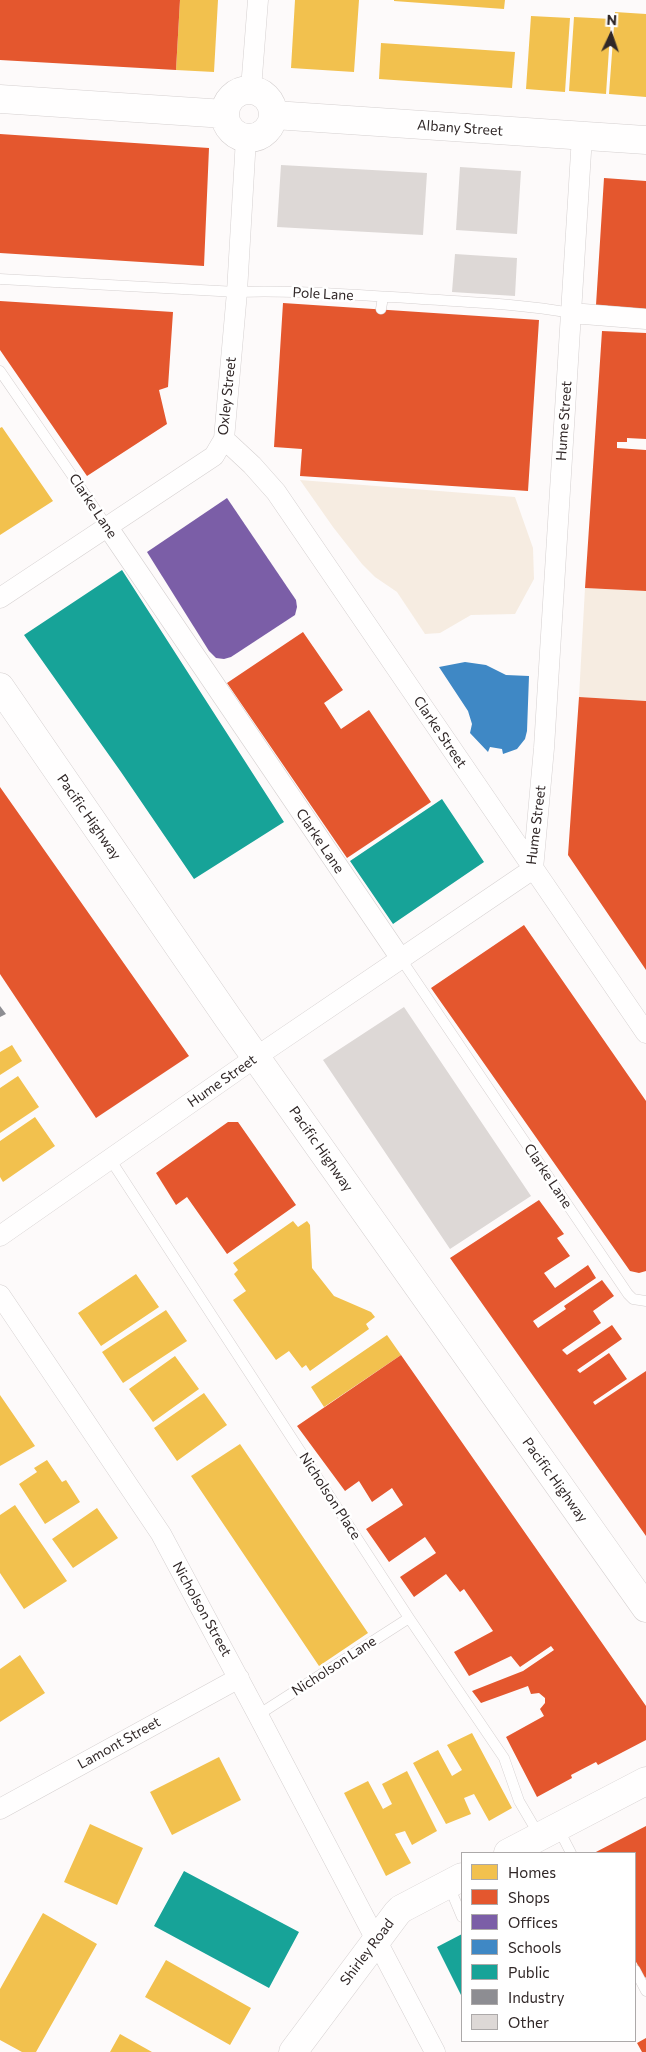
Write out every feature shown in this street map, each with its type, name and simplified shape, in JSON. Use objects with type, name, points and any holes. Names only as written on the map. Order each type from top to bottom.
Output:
[{"type":"main road","points":[[251,89],[260,91],[267,97],[272,105],[274,114],[272,124],[266,132],[257,137],[246,138],[238,136],[231,130],[224,114],[226,104],[232,96],[241,91],[251,89]]},
{"type":"main road","points":[[0,99],[224,114]]},
{"type":"main road","name":"Albany Street","points":[[274,114],[646,140]]},
{"type":"main road","name":"Pacific Highway","points":[[0,687],[441,1321],[646,1608]]},
{"type":"main road","points":[[514,1852],[646,1781]]},
{"type":"main road","name":"Shirley Road","points":[[293,2052],[376,1940],[402,1909],[455,1881]]},
{"type":"street","points":[[251,89],[258,0]]},
{"type":"street","name":"Hume Street","points":[[0,1236],[256,1056],[532,869],[544,748],[582,136]]},
{"type":"street","name":"Oxley Street","points":[[0,598],[214,456],[224,439],[237,292],[246,138]]},
{"type":"street","name":"Pole Lane","points":[[571,313],[646,319]]},
{"type":"street","name":"Clarke Street","points":[[224,439],[276,492],[532,869],[646,1032]]},
{"type":"street","name":"Clarke Lane","points":[[107,526],[401,959]]},
{"type":"street","name":"Nicholson Street","points":[[0,1295],[160,1534],[239,1678],[435,2052]]},
{"type":"street","name":"Lamont Street","points":[[0,1809],[239,1678]]},
{"type":"lane","name":"Pole Lane","points":[[0,279],[237,292],[267,291],[383,297],[530,306],[571,313]]},
{"type":"lane","points":[[381,310],[383,297]]},
{"type":"lane","name":"Clarke Lane","points":[[0,371],[107,526]]},
{"type":"lane","name":"Clarke Lane","points":[[401,959],[628,1294],[633,1299],[646,1301]]},
{"type":"lane","name":"Nicholson Place","points":[[110,1159],[410,1618],[504,1758],[519,1801],[570,1852]]},
{"type":"lane","name":"Nicholson Lane","points":[[258,1715],[410,1618]]},
{"type":"lane","points":[[455,1881],[461,1912]]},
{"type":"lane","points":[[636,1972],[646,1991]]},
{"type":"shaded area","points":[[300,480],[515,497],[533,548],[534,579],[515,614],[471,615],[440,633],[425,634],[397,592],[375,577],[362,564]]},
{"type":"shaded area","points":[[585,588],[646,591],[646,701],[579,697]]},
{"type":"building: Homes","points":[[180,0],[218,0],[214,72],[176,70]]},
{"type":"building: Homes","points":[[295,0],[359,0],[354,72],[291,68]]},
{"type":"building: Homes","points":[[394,0],[505,0],[504,9]]},
{"type":"building: Homes","points":[[615,12],[646,14],[646,97],[609,94]]},
{"type":"building: Homes","points":[[531,16],[570,18],[565,92],[526,89]]},
{"type":"building: Homes","points":[[574,17],[611,19],[606,94],[569,91]]},
{"type":"building: Homes","points":[[381,43],[515,52],[512,88],[379,79]]},
{"type":"building: Homes","points":[[2,427],[53,501],[0,535],[0,428]]},
{"type":"building: Homes","points":[[12,1045],[22,1061],[0,1075],[0,1052]]},
{"type":"building: Homes","points":[[18,1076],[39,1107],[0,1133],[0,1088]]},
{"type":"building: Homes","points":[[35,1117],[55,1146],[3,1182],[0,1177],[0,1141]]},
{"type":"building: Homes","points":[[293,1221],[298,1227],[307,1221],[310,1225],[312,1268],[334,1296],[371,1312],[375,1317],[366,1324],[369,1329],[310,1371],[306,1365],[302,1368],[289,1351],[276,1360],[233,1300],[246,1291],[234,1274],[238,1270],[233,1263]]},
{"type":"building: Homes","points":[[136,1274],[159,1307],[101,1346],[78,1313]]},
{"type":"building: Homes","points":[[166,1310],[187,1341],[123,1383],[102,1352]]},
{"type":"building: Homes","points":[[387,1335],[401,1355],[324,1407],[311,1387]]},
{"type":"building: Homes","points":[[175,1356],[199,1389],[153,1422],[129,1389]]},
{"type":"building: Homes","points":[[204,1393],[227,1425],[177,1461],[154,1428]]},
{"type":"building: Homes","points":[[0,1395],[35,1446],[0,1466]]},
{"type":"building: Homes","points":[[240,1444],[368,1633],[319,1666],[191,1476]]},
{"type":"building: Homes","points":[[47,1460],[62,1482],[66,1480],[80,1502],[45,1524],[19,1484],[37,1472],[34,1468]]},
{"type":"building: Homes","points":[[15,1505],[67,1581],[24,1609],[0,1573],[0,1515]]},
{"type":"building: Homes","points":[[97,1508],[118,1538],[73,1568],[52,1539]]},
{"type":"building: Homes","points":[[20,1655],[45,1693],[0,1722],[0,1669]]},
{"type":"building: Homes","points":[[472,1733],[512,1808],[489,1821],[474,1794],[464,1798],[471,1814],[446,1824],[413,1763],[438,1750],[452,1776],[462,1770],[447,1745]]},
{"type":"building: Homes","points":[[219,1757],[241,1800],[172,1835],[150,1792]]},
{"type":"building: Homes","points":[[407,1771],[437,1831],[412,1845],[405,1831],[395,1834],[411,1863],[386,1876],[344,1793],[368,1781],[383,1809],[392,1804],[382,1784]]},
{"type":"building: Homes","points":[[90,1824],[143,1848],[117,1905],[64,1882]]},
{"type":"building: Homes","points":[[43,1913],[97,1944],[36,2052],[22,2052],[0,2040],[0,1989]]},
{"type":"building: Homes","points":[[166,1960],[251,2008],[230,2045],[145,1997]]},
{"type":"building: Homes","points":[[120,2034],[152,2052],[110,2052]]},
{"type":"building: Shops","points":[[0,0],[180,0],[176,70],[0,60]]},
{"type":"building: Shops","points":[[0,134],[209,148],[204,266],[0,253]]},
{"type":"building: Shops","points":[[604,178],[646,181],[646,309],[596,305]]},
{"type":"building: Shops","points":[[0,301],[173,312],[168,387],[159,390],[167,424],[87,476],[0,350]]},
{"type":"building: Shops","points":[[283,303],[539,320],[528,491],[300,476],[302,449],[274,447]]},
{"type":"building: Shops","points":[[602,331],[646,333],[646,439],[627,438],[627,442],[617,442],[617,448],[646,450],[646,591],[585,588]]},
{"type":"building: Shops","points":[[303,632],[343,690],[324,703],[341,729],[369,710],[431,802],[347,858],[227,683]]},
{"type":"building: Shops","points":[[579,697],[646,701],[646,970],[568,855]]},
{"type":"building: Shops","points":[[0,787],[189,1056],[96,1118],[0,974]]},
{"type":"building: Shops","points":[[524,925],[646,1101],[646,1271],[639,1273],[630,1271],[431,988]]},
{"type":"building: Shops","points":[[228,1122],[238,1122],[296,1205],[227,1254],[187,1197],[176,1205],[156,1173]]},
{"type":"building: Shops","points":[[539,1200],[564,1234],[557,1238],[570,1256],[544,1273],[555,1288],[588,1265],[596,1278],[533,1321],[538,1328],[566,1309],[564,1306],[602,1280],[614,1296],[593,1311],[601,1323],[562,1350],[567,1355],[612,1325],[622,1339],[577,1370],[580,1373],[609,1353],[627,1379],[593,1402],[595,1405],[646,1371],[646,1536],[450,1258]]},
{"type":"building: Shops","points":[[401,1355],[646,1706],[646,1740],[598,1765],[596,1762],[571,1775],[572,1778],[537,1797],[506,1737],[544,1716],[540,1709],[545,1703],[545,1698],[539,1693],[531,1694],[528,1686],[481,1703],[472,1691],[523,1671],[554,1650],[551,1646],[520,1667],[511,1656],[469,1676],[454,1652],[493,1631],[464,1589],[460,1592],[446,1574],[414,1597],[400,1577],[436,1553],[425,1537],[389,1562],[366,1529],[403,1505],[392,1488],[372,1502],[359,1481],[345,1491],[297,1426]]},
{"type":"building: Shops","points":[[646,1826],[645,1978],[636,1962],[636,1852],[596,1852]]},
{"type":"building: Shops","points":[[646,2038],[646,2052],[642,2052],[637,2043]]},
{"type":"building: Offices","points":[[227,498],[296,600],[297,607],[295,615],[231,657],[224,659],[216,658],[209,651],[147,552]]},
{"type":"building: Schools","points":[[465,662],[486,665],[506,675],[529,676],[527,731],[525,739],[517,749],[503,754],[502,749],[490,747],[488,752],[470,733],[472,724],[468,711],[439,667]]},
{"type":"building: Public","points":[[122,570],[284,822],[194,879],[24,635]]},
{"type":"building: Public","points":[[442,799],[484,862],[393,924],[350,861]]},
{"type":"building: Public","points":[[184,1871],[299,1932],[269,1988],[154,1926]]},
{"type":"building: Public","points":[[461,1935],[461,1995],[437,1947]]},
{"type":"building: Industry","points":[[0,1006],[6,1014],[0,1017]]},
{"type":"building: Other","points":[[281,165],[427,173],[423,235],[277,227]]},
{"type":"building: Other","points":[[460,167],[521,171],[517,234],[456,230]]},
{"type":"building: Other","points":[[455,254],[517,258],[515,296],[452,292]]},
{"type":"building: Other","points":[[404,1007],[531,1196],[450,1249],[323,1060]]}]
